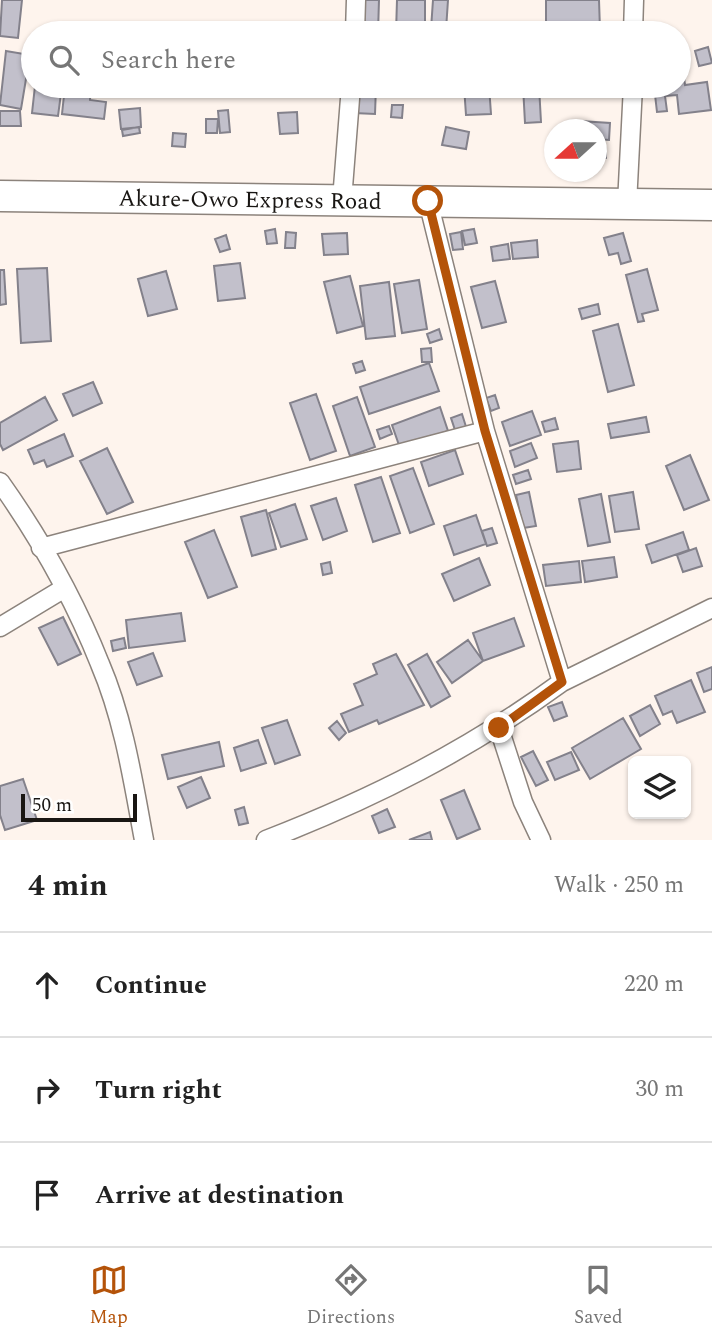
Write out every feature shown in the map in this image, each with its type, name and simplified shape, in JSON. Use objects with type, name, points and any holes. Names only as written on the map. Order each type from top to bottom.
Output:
[{"type":"highway","name":"Akure-Owo Express Road","points":[[0,196],[712,205]]},
{"type":"street","points":[[355,21],[356,0]]},
{"type":"street","points":[[633,21],[634,0]]},
{"type":"street","points":[[342,200],[350,98]]},
{"type":"street","points":[[627,204],[632,98]]},
{"type":"street","points":[[428,201],[485,431],[562,682]]},
{"type":"street","points":[[41,548],[485,431]]},
{"type":"street","points":[[0,482],[41,548],[100,663],[130,759],[144,840]]},
{"type":"street","points":[[0,627],[63,589]]},
{"type":"street","points":[[266,840],[351,807],[499,728],[562,682],[712,608]]},
{"type":"street","points":[[499,728],[523,803],[541,840]]},
{"type":"building","points":[[2,0],[22,0],[18,38],[0,36]]},
{"type":"building","points":[[357,0],[379,0],[378,21],[356,21]]},
{"type":"building","points":[[397,0],[425,0],[425,21],[396,21]]},
{"type":"building","points":[[433,0],[448,0],[447,21],[432,21]]},
{"type":"building","points":[[546,0],[599,0],[600,21],[546,21]]},
{"type":"building","points":[[708,47],[712,63],[699,66],[695,51]]},
{"type":"building","points":[[6,51],[21,54],[21,109],[0,105]]},
{"type":"building","points":[[707,82],[711,110],[679,114],[677,98],[691,98],[691,84]]},
{"type":"building","points":[[34,98],[60,98],[58,116],[32,113]]},
{"type":"building","points":[[64,98],[90,98],[106,102],[104,119],[62,114]]},
{"type":"building","points":[[355,98],[376,98],[375,114],[354,113]]},
{"type":"building","points":[[465,98],[490,98],[491,114],[466,115]]},
{"type":"building","points":[[524,98],[540,98],[541,122],[525,123]]},
{"type":"building","points":[[655,98],[665,98],[667,111],[657,112]]},
{"type":"building","points":[[392,105],[403,105],[402,118],[391,117]]},
{"type":"building","points":[[140,108],[141,127],[121,129],[119,110]]},
{"type":"building","points":[[228,110],[230,132],[220,133],[218,111]]},
{"type":"building","points":[[0,111],[20,111],[21,126],[0,126]]},
{"type":"building","points":[[297,112],[298,133],[280,134],[278,113]]},
{"type":"building","points":[[206,119],[218,119],[217,133],[206,133]]},
{"type":"building","points":[[607,123],[610,123],[607,140]]},
{"type":"building","points":[[139,127],[140,133],[123,136],[122,130]]},
{"type":"building","points":[[446,127],[469,132],[466,149],[442,145]]},
{"type":"building","points":[[173,133],[186,134],[185,147],[172,146]]},
{"type":"building","points":[[275,229],[277,243],[267,244],[265,231]]},
{"type":"building","points":[[474,229],[477,243],[465,245],[462,231]]},
{"type":"building","points":[[286,232],[296,233],[295,248],[285,248]]},
{"type":"building","points":[[461,232],[463,249],[453,250],[450,234]]},
{"type":"building","points":[[347,233],[348,254],[324,255],[322,234]]},
{"type":"building","points":[[623,233],[631,261],[621,264],[618,253],[609,255],[604,238]]},
{"type":"building","points":[[226,235],[230,249],[220,252],[215,239]]},
{"type":"building","points":[[537,240],[538,257],[513,259],[511,243]]},
{"type":"building","points":[[508,244],[510,259],[493,261],[491,247]]},
{"type":"building","points":[[240,263],[245,298],[218,301],[214,266]]},
{"type":"building","points":[[47,268],[51,341],[21,343],[17,269]]},
{"type":"building","points":[[647,269],[658,310],[642,314],[644,321],[638,322],[626,275]]},
{"type":"building","points":[[0,270],[4,270],[6,304],[0,305]]},
{"type":"building","points":[[166,271],[177,309],[148,316],[138,279]]},
{"type":"building","points":[[350,276],[363,326],[337,333],[324,282]]},
{"type":"building","points":[[419,280],[427,329],[402,333],[394,284]]},
{"type":"building","points":[[495,281],[506,322],[482,328],[471,287]]},
{"type":"building","points":[[389,282],[395,336],[366,339],[360,286]]},
{"type":"building","points":[[598,304],[600,314],[582,319],[579,309]]},
{"type":"building","points":[[618,324],[634,385],[608,392],[593,331]]},
{"type":"building","points":[[439,329],[442,339],[430,343],[427,334]]},
{"type":"building","points":[[431,348],[432,362],[422,362],[421,349]]},
{"type":"building","points":[[362,361],[365,370],[356,373],[353,364]]},
{"type":"building","points":[[429,363],[439,391],[369,414],[360,387]]},
{"type":"building","points":[[93,382],[102,403],[73,416],[63,394]]},
{"type":"building","points":[[316,394],[336,451],[310,460],[290,403]]},
{"type":"building","points":[[495,395],[499,408],[491,411],[486,398]]},
{"type":"building","points":[[45,397],[57,420],[3,450],[0,444],[0,423]]},
{"type":"building","points":[[357,397],[375,447],[350,456],[333,406]]},
{"type":"building","points":[[440,407],[448,431],[400,448],[392,425]]},
{"type":"building","points":[[532,411],[541,435],[510,446],[502,422]]},
{"type":"building","points":[[462,414],[468,433],[457,436],[451,418]]},
{"type":"building","points":[[646,417],[649,432],[611,438],[608,424]]},
{"type":"building","points":[[555,418],[558,429],[545,432],[542,422]]},
{"type":"building","points":[[389,426],[392,434],[380,439],[377,430]]},
{"type":"building","points":[[64,434],[73,456],[47,467],[44,460],[34,464],[28,450]]},
{"type":"building","points":[[578,441],[581,469],[557,472],[553,444]]},
{"type":"building","points":[[531,443],[537,458],[515,467],[510,451]]},
{"type":"building","points":[[107,448],[133,502],[107,514],[80,461]]},
{"type":"building","points":[[455,450],[463,474],[429,486],[421,462]]},
{"type":"building","points":[[690,455],[709,500],[684,510],[666,466]]},
{"type":"building","points":[[413,468],[434,524],[410,533],[390,476]]},
{"type":"building","points":[[528,470],[531,479],[516,484],[513,475]]},
{"type":"building","points":[[381,477],[400,533],[373,542],[355,485]]},
{"type":"building","points":[[529,492],[536,526],[523,528],[516,495]]},
{"type":"building","points":[[633,492],[639,529],[615,532],[609,496]]},
{"type":"building","points":[[601,494],[610,542],[588,546],[579,499]]},
{"type":"building","points":[[336,498],[347,531],[323,540],[311,506]]},
{"type":"building","points":[[295,504],[307,539],[281,547],[269,513]]},
{"type":"building","points":[[266,510],[276,549],[252,556],[241,517]]},
{"type":"building","points":[[476,515],[486,544],[454,555],[444,526]]},
{"type":"building","points":[[492,528],[497,543],[487,546],[482,531]]},
{"type":"building","points":[[214,530],[237,587],[208,598],[185,542]]},
{"type":"building","points":[[683,532],[689,550],[652,563],[646,545]]},
{"type":"building","points":[[696,548],[702,566],[683,572],[677,555]]},
{"type":"building","points":[[614,557],[617,577],[585,582],[582,561]]},
{"type":"building","points":[[479,558],[490,585],[454,601],[442,574]]},
{"type":"building","points":[[579,561],[581,582],[546,586],[543,565]]},
{"type":"building","points":[[330,562],[332,573],[323,575],[321,564]]},
{"type":"building","points":[[181,613],[185,641],[129,648],[126,620]]},
{"type":"building","points":[[63,617],[81,654],[58,665],[39,628]]},
{"type":"building","points":[[514,618],[524,646],[483,661],[473,633]]},
{"type":"building","points":[[124,638],[126,648],[113,651],[111,641]]},
{"type":"building","points":[[468,640],[483,661],[452,683],[437,662]]},
{"type":"building","points":[[153,653],[162,676],[137,685],[128,662]]},
{"type":"building","points":[[396,654],[424,705],[379,724],[377,720],[349,732],[341,714],[363,705],[354,684],[377,674],[373,664]]},
{"type":"building","points":[[427,654],[450,696],[431,707],[408,665]]},
{"type":"building","points":[[712,667],[712,689],[704,692],[697,673]]},
{"type":"building","points":[[691,680],[705,712],[677,723],[672,711],[663,715],[655,696]]},
{"type":"building","points":[[562,702],[567,716],[554,721],[548,707]]},
{"type":"building","points":[[650,705],[660,724],[640,736],[630,716]]},
{"type":"building","points":[[623,718],[641,749],[590,779],[572,748]]},
{"type":"building","points":[[287,720],[300,755],[275,764],[262,728]]},
{"type":"building","points":[[337,721],[346,733],[339,740],[329,728]]},
{"type":"building","points":[[258,740],[266,763],[241,771],[234,748]]},
{"type":"building","points":[[219,742],[224,766],[168,779],[162,755]]},
{"type":"building","points":[[533,751],[548,780],[536,786],[521,757]]},
{"type":"building","points":[[571,752],[579,770],[555,780],[547,762]]},
{"type":"building","points":[[201,777],[210,798],[187,808],[178,787]]},
{"type":"building","points":[[23,779],[37,820],[5,830],[0,815],[0,786]]},
{"type":"building","points":[[464,790],[480,829],[457,839],[441,800]]},
{"type":"building","points":[[244,807],[248,823],[239,825],[235,810]]},
{"type":"building","points":[[387,809],[395,827],[379,833],[372,816]]},
{"type":"building","points":[[430,832],[432,840],[409,840]]},
{"type":"route","points":[[428,201],[485,431],[562,682],[499,728]]}]
